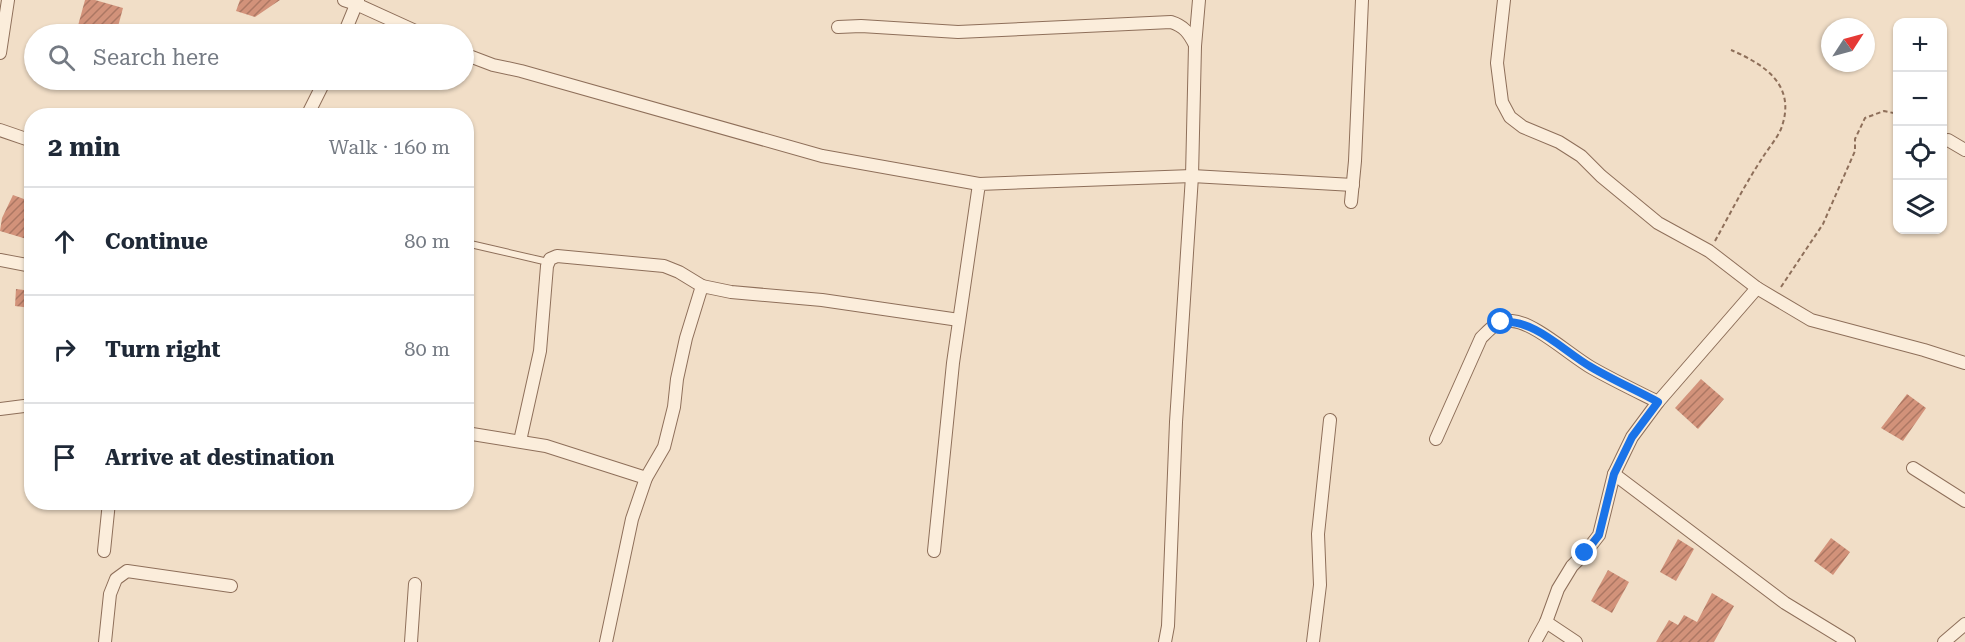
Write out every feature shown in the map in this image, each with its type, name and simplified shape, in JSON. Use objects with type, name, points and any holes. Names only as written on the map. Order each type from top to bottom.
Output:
[{"type":"street","points":[[0,53],[8,0]]},
{"type":"street","points":[[1165,642],[1168,626],[1176,422],[1192,176],[1195,46],[1199,0]]},
{"type":"street","points":[[1351,202],[1362,0]]},
{"type":"street","points":[[1504,0],[1497,63],[1503,102],[1510,117],[1523,127],[1559,142],[1581,156],[1625,197],[1658,223],[1709,252],[1757,288],[1811,320],[1965,363]]},
{"type":"street","points":[[347,24],[353,1],[401,24]]},
{"type":"street","points":[[838,27],[861,26],[958,32],[1171,22],[1180,25],[1188,32],[1195,46]]},
{"type":"street","points":[[474,58],[822,156],[979,184],[1192,176],[1353,185]]},
{"type":"street","points":[[311,108],[320,90]]},
{"type":"street","points":[[0,130],[24,138]]},
{"type":"street","points":[[1948,140],[1965,150]]},
{"type":"street","points":[[934,551],[959,320],[979,184]]},
{"type":"street","points":[[520,441],[539,358],[549,262],[557,256],[664,266],[680,272],[702,286],[731,292],[822,300],[959,320]]},
{"type":"street","points":[[0,260],[24,264]]},
{"type":"street","points":[[606,642],[632,519],[646,478],[664,447],[674,408],[677,379],[686,338],[702,286]]},
{"type":"street","points":[[1535,642],[1546,622],[1558,589],[1572,566],[1599,535],[1614,474],[1632,437],[1658,402],[1757,288]]},
{"type":"street","points":[[1436,439],[1480,338],[1492,326],[1501,322],[1513,321],[1526,326],[1590,367],[1658,402]]},
{"type":"street","points":[[0,409],[24,406]]},
{"type":"street","points":[[1313,642],[1320,585],[1318,534],[1330,420]]},
{"type":"street","points":[[474,435],[546,446],[646,478]]},
{"type":"street","points":[[1913,468],[1965,501]]},
{"type":"street","points":[[1614,474],[1785,603],[1849,642]]},
{"type":"street","points":[[104,551],[109,510]]},
{"type":"street","points":[[105,642],[110,594],[116,579],[127,571],[231,586]]},
{"type":"street","points":[[411,642],[415,584]]},
{"type":"street","points":[[1546,622],[1576,642]]},
{"type":"street","points":[[1944,642],[1965,624]]},
{"type":"lane","points":[[474,245],[549,262]]},
{"type":"path","points":[[1709,252],[1780,130],[1786,109],[1783,91],[1776,80],[1764,68],[1731,50]]},
{"type":"path","points":[[1774,296],[1823,224],[1855,152],[1855,139],[1865,118],[1884,111],[1893,113]]},
{"type":"building","points":[[85,0],[95,0],[123,8],[119,24],[78,24]]},
{"type":"building","points":[[240,0],[280,0],[255,17],[236,11]]},
{"type":"building","points":[[13,195],[24,199],[24,238],[0,231],[2,218]]},
{"type":"building","points":[[16,289],[24,290],[24,307],[15,306]]},
{"type":"building","points":[[1701,379],[1724,399],[1698,429],[1675,408]]},
{"type":"building","points":[[1907,394],[1926,408],[1903,441],[1881,428]]},
{"type":"building","points":[[1831,538],[1850,552],[1833,575],[1814,561]]},
{"type":"building","points":[[1678,539],[1694,549],[1676,581],[1660,572]]},
{"type":"building","points":[[1608,570],[1629,582],[1612,613],[1591,601]]},
{"type":"building","points":[[1712,593],[1734,606],[1714,642],[1656,642],[1669,620],[1678,625],[1684,615],[1697,622]]},
{"type":"route","points":[[1501,322],[1513,321],[1526,326],[1564,348],[1590,367],[1658,402],[1632,437],[1614,474],[1599,535],[1585,553]]}]
